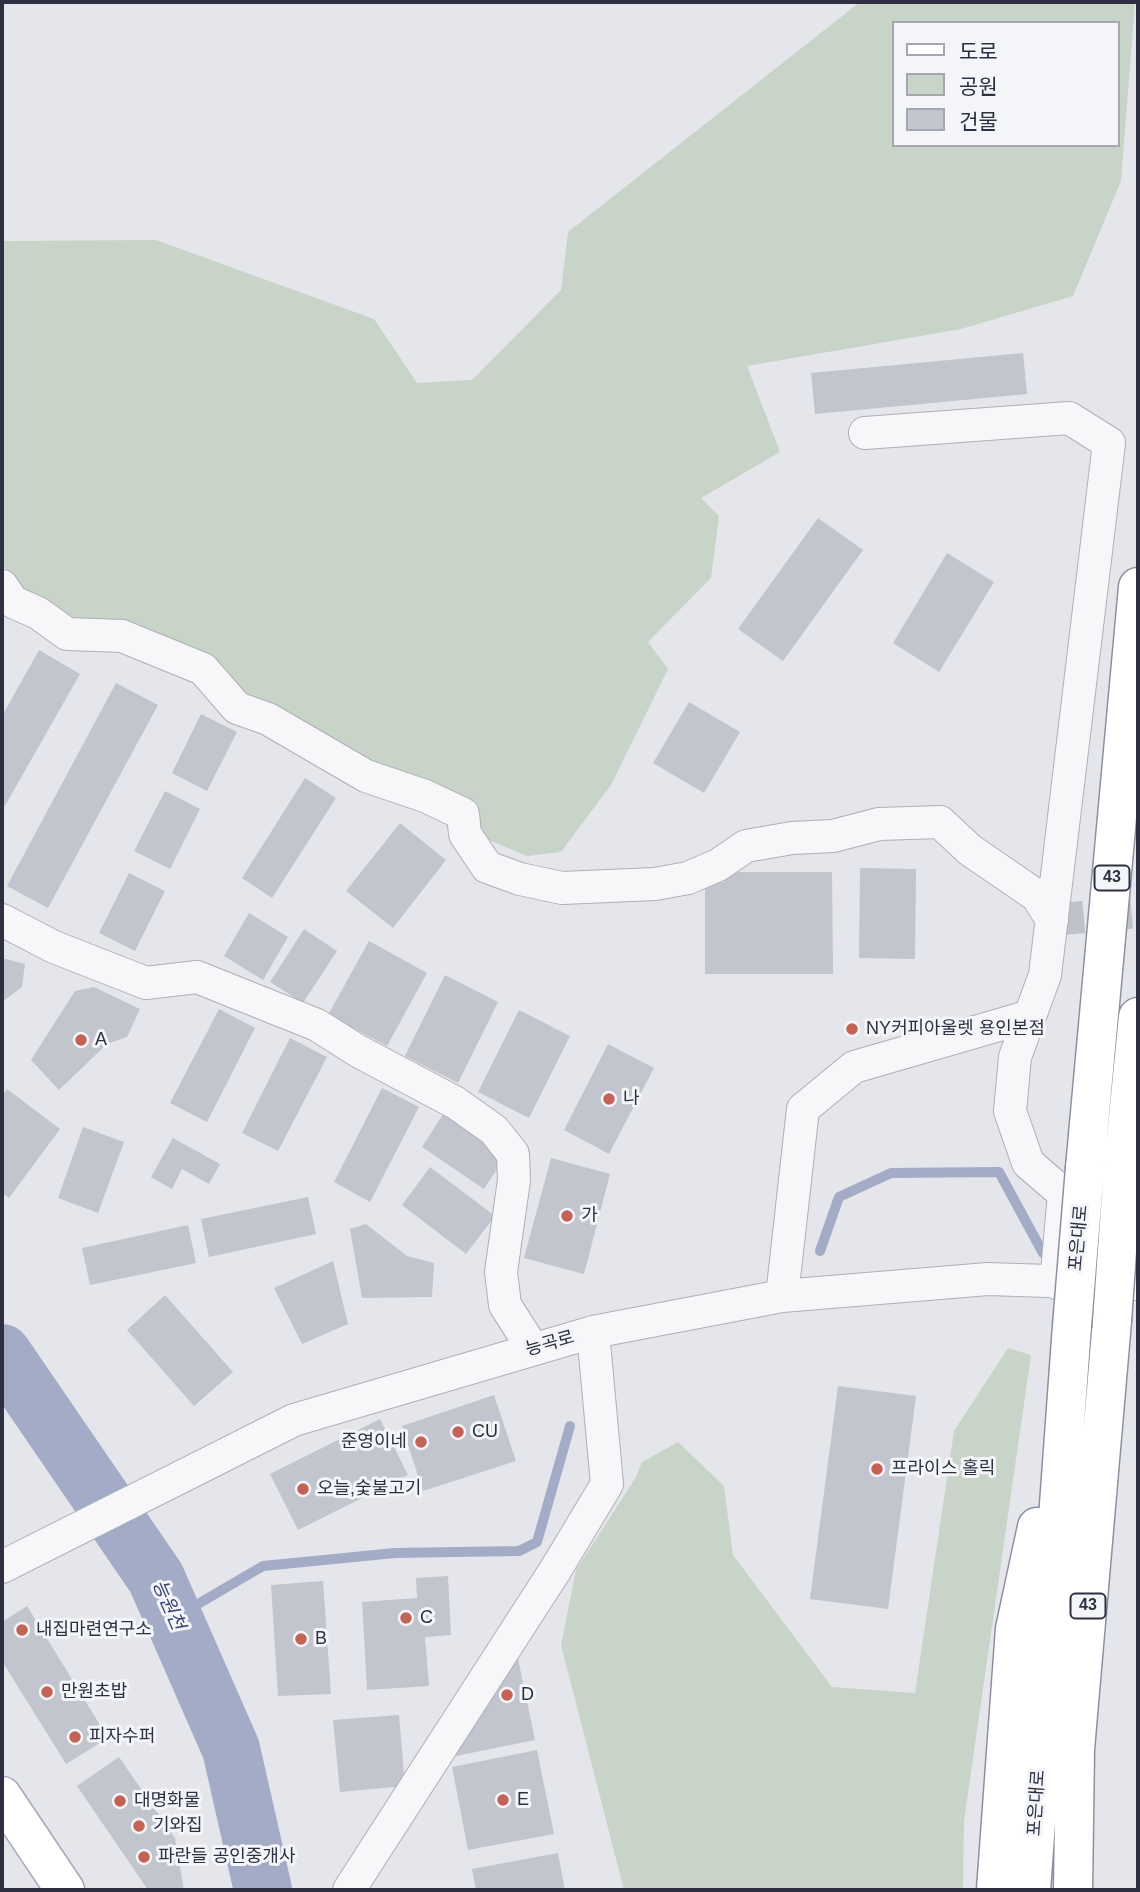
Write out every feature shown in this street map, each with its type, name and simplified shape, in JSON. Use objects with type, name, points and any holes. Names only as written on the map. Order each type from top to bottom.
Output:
[{"type":"main road","name":"포은대로","points":[[1031,1890],[1066,1395],[1138,587]]},
{"type":"main road","name":"포은대로","points":[[1073,1890],[1075,1749],[1138,1017]]},
{"type":"main road","points":[[996,1890],[1015,1629],[1066,1395]]},
{"type":"main road","points":[[1093,1890],[1100,1483]]},
{"type":"main road","points":[[2,1796],[65,1890]]},
{"type":"street","points":[[865,433],[1069,418],[1109,443],[1045,975],[1014,1056],[1010,1111],[1028,1163],[1064,1194],[1056,1283]]},
{"type":"street","points":[[2,586],[13,602],[38,613],[67,634],[122,636],[203,669],[237,708],[268,719],[366,776],[425,796],[463,814],[464,834],[487,867],[520,879],[562,888],[655,884],[688,878],[718,865],[746,846],[792,838],[833,836],[879,824],[940,822],[970,850],[1037,896],[1052,920]]},
{"type":"street","points":[[2,920],[54,947],[146,983],[197,977],[317,1025],[358,1051],[456,1103],[494,1130],[513,1154],[514,1180],[501,1272],[505,1305],[533,1349]]},
{"type":"street","points":[[782,1296],[803,1109],[854,1067],[1030,1016]]},
{"type":"street","name":"능곡로","points":[[2,1567],[37,1547],[294,1420],[593,1332],[782,1296],[988,1279],[1138,1284]]},
{"type":"street","points":[[349,1890],[556,1569],[607,1484],[593,1332]]},
{"type":"green space","points":[[860,2],[1135,2],[1121,181],[1073,296],[961,329],[747,366],[780,452],[701,498],[719,516],[711,578],[648,642],[668,669],[611,785],[561,852],[527,856],[477,835],[379,772],[284,717],[69,625],[16,591],[2,562],[2,241],[156,240],[374,319],[417,383],[472,380],[561,290],[568,232]]},
{"type":"green space","points":[[1008,1348],[1031,1355],[964,1821],[963,1890],[624,1890],[561,1645],[576,1570],[636,1477],[642,1462],[678,1442],[724,1486],[733,1555],[832,1687],[915,1693],[954,1431]]},
{"type":"building","points":[[1023,353],[1027,394],[815,414],[811,373]]},
{"type":"building","points":[[818,518],[863,550],[783,661],[738,629]]},
{"type":"building","points":[[947,553],[994,582],[939,672],[893,643]]},
{"type":"building","points":[[39,650],[80,674],[2,811],[2,716]]},
{"type":"building","points":[[116,683],[158,705],[48,908],[7,886]]},
{"type":"building","points":[[689,702],[740,732],[704,793],[653,763]]},
{"type":"building","points":[[201,714],[237,732],[207,791],[172,773]]},
{"type":"building","points":[[305,778],[336,798],[272,898],[242,878]]},
{"type":"building","points":[[165,791],[200,809],[170,869],[134,851]]},
{"type":"building","points":[[400,823],[446,860],[393,928],[346,891]]},
{"type":"building","points":[[860,868],[916,869],[915,959],[859,958]]},
{"type":"building","points":[[724,872],[832,872],[833,974],[705,974],[705,882],[724,882]]},
{"type":"building","points":[[129,873],[165,891],[135,951],[99,933]]},
{"type":"building","points":[[249,913],[288,937],[263,980],[224,956]]},
{"type":"building","points":[[304,929],[337,951],[303,1003],[270,982]]},
{"type":"building","points":[[369,941],[427,973],[387,1046],[328,1015]]},
{"type":"building","points":[[2,958],[25,964],[22,987],[2,1002]]},
{"type":"building","points":[[445,975],[498,1002],[458,1083],[405,1056]]},
{"type":"building","name":"A","points":[[94,987],[140,1009],[127,1037],[107,1044],[59,1090],[31,1060],[75,991]]},
{"type":"building","points":[[219,1009],[255,1028],[207,1122],[170,1103]]},
{"type":"building","points":[[519,1010],[570,1036],[529,1118],[478,1092]]},
{"type":"building","points":[[290,1038],[327,1057],[278,1151],[242,1133]]},
{"type":"building","name":"나","points":[[608,1044],[654,1068],[609,1154],[564,1130]]},
{"type":"building","points":[[382,1088],[419,1107],[370,1202],[334,1182]]},
{"type":"building","points":[[7,1089],[60,1129],[9,1198],[2,1193],[2,1096]]},
{"type":"building","points":[[447,1108],[505,1157],[484,1189],[422,1147]]},
{"type":"building","points":[[83,1127],[124,1142],[98,1213],[58,1198]]},
{"type":"building","points":[[173,1138],[220,1164],[209,1184],[182,1169],[172,1189],[151,1177]]},
{"type":"building","name":"가","points":[[551,1158],[610,1174],[584,1274],[524,1258]]},
{"type":"building","points":[[430,1167],[495,1216],[466,1254],[402,1205]]},
{"type":"building","points":[[308,1197],[316,1234],[209,1257],[201,1219]]},
{"type":"building","points":[[366,1224],[407,1256],[434,1263],[432,1297],[362,1298],[350,1229]]},
{"type":"building","points":[[188,1225],[196,1263],[90,1285],[82,1248]]},
{"type":"building","points":[[333,1261],[348,1324],[302,1344],[274,1288]]},
{"type":"building","points":[[165,1295],[233,1372],[194,1406],[127,1330]]},
{"type":"building","points":[[838,1386],[916,1396],[888,1609],[810,1599]]},
{"type":"building","points":[[494,1395],[516,1461],[423,1491],[402,1426]]},
{"type":"building","points":[[380,1419],[408,1475],[298,1530],[270,1474]]},
{"type":"building","name":"C","points":[[448,1576],[451,1635],[425,1637],[429,1686],[367,1690],[362,1602],[417,1598],[416,1578]]},
{"type":"building","name":"B","points":[[323,1581],[331,1694],[278,1696],[271,1585]]},
{"type":"building","points":[[27,1606],[108,1738],[66,1764],[2,1661],[2,1622]]},
{"type":"building","name":"D","points":[[516,1649],[535,1740],[451,1757]]},
{"type":"building","points":[[399,1715],[405,1786],[340,1792],[333,1720]]},
{"type":"building","name":"E","points":[[537,1750],[554,1834],[468,1850],[452,1767]]},
{"type":"building","points":[[119,1757],[175,1838],[184,1890],[148,1890],[77,1786]]},
{"type":"building","points":[[558,1853],[565,1890],[476,1890],[472,1869]]},
{"type":"waterway","points":[[820,1251],[839,1197],[891,1173],[999,1172],[1043,1253]]},
{"type":"waterway","name":"능원천","points":[[2,1353],[156,1578],[231,1749],[263,1890]]},
{"type":"waterway","points":[[174,1618],[263,1566],[395,1553],[519,1551],[537,1542],[570,1426]]},
{"type":"tunnel","points":[[1052,920],[1138,912]]},
{"type":"place","name":"NY커피아울렛 용인본점","points":[[852,1029]]},
{"type":"place","name":"A","points":[[81,1040]]},
{"type":"place","name":"나","points":[[609,1099]]},
{"type":"place","name":"가","points":[[567,1216]]},
{"type":"place","name":"CU","points":[[458,1432]]},
{"type":"place","name":"준영이네","points":[[421,1442]]},
{"type":"place","name":"프라이스 홀릭","points":[[877,1469]]},
{"type":"place","name":"오늘,숯불고기","points":[[303,1489]]},
{"type":"place","name":"C","points":[[406,1618]]},
{"type":"place","name":"내집마련연구소","points":[[22,1630]]},
{"type":"place","name":"B","points":[[301,1639]]},
{"type":"place","name":"만원초밥","points":[[47,1692]]},
{"type":"place","name":"D","points":[[507,1695]]},
{"type":"place","name":"피자수퍼","points":[[75,1737]]},
{"type":"place","name":"E","points":[[503,1800]]},
{"type":"place","name":"대명화물","points":[[120,1801]]},
{"type":"place","name":"기와집","points":[[139,1826]]},
{"type":"place","name":"파란들 공인중개사","points":[[144,1857]]}]
